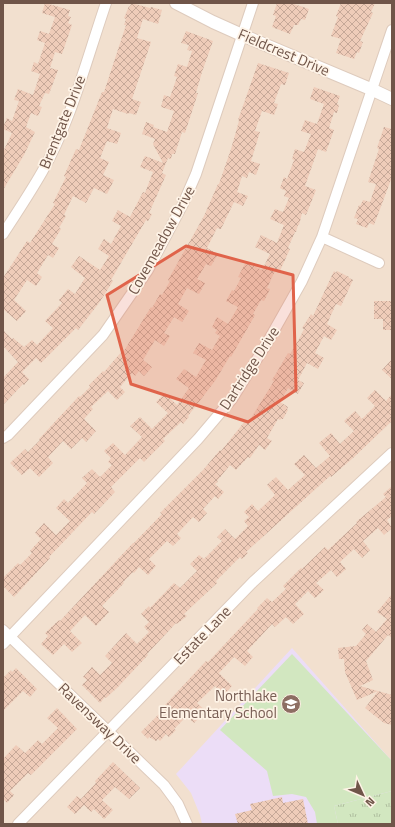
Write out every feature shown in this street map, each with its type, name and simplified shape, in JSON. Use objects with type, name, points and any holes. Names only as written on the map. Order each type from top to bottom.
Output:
[{"type":"street","name":"Brentgate Drive","points":[[3,234],[42,171],[58,139],[106,3]]},
{"type":"street","name":"Fieldcrest Drive","points":[[176,3],[242,35],[392,99]]},
{"type":"street","name":"Covemeadow Drive","points":[[3,438],[8,435],[104,335],[148,270],[183,204],[196,174],[253,3]]},
{"type":"street","name":"Dartridge Drive","points":[[5,637],[198,440],[232,399],[267,343],[302,281],[322,237],[373,90],[392,30]]},
{"type":"street","points":[[322,237],[379,263]]},
{"type":"street","name":"Estate Lane","points":[[18,824],[253,582],[392,453]]},
{"type":"street","name":"Ravensway Drive","points":[[5,637],[108,731],[170,792],[178,804],[187,824]]},
{"type":"highlighted area","points":[[186,246],[293,275],[296,390],[248,422],[131,384],[107,295]]},
{"type":"shaded area","points":[[3,3],[392,3],[392,824],[3,824]]},
{"type":"shaded area","name":"Northlake Elementary School","points":[[292,648],[392,761],[392,824],[202,824],[191,793],[176,774]]},
{"type":"green space","name":"Northlake Elementary School","points":[[292,654],[392,761],[392,791],[334,806],[338,824],[317,824],[315,812],[306,797],[292,794],[273,796],[267,771],[220,730]]},
{"type":"green space","points":[[392,791],[392,823],[338,824],[334,806]]},
{"type":"building","points":[[45,3],[70,10],[68,16],[71,17],[68,23],[72,25],[62,54],[55,52],[50,68],[58,70],[49,94],[45,93],[39,106],[42,107],[38,116],[31,113],[26,127],[35,132],[24,155],[3,190],[3,152],[12,133],[3,129],[3,127],[7,118],[12,121],[19,101],[14,100],[18,89],[33,95],[40,74],[31,71],[34,62],[38,64],[45,43],[37,40],[40,31],[49,34],[55,17],[42,13]]},
{"type":"building","points":[[131,3],[162,10],[158,24],[143,19],[137,38],[151,42],[132,99],[141,102],[136,115],[113,109],[107,128],[121,133],[117,144],[107,141],[100,158],[109,162],[103,175],[114,180],[107,194],[94,188],[86,203],[73,196],[64,215],[66,216],[59,228],[61,229],[52,244],[59,248],[53,258],[48,255],[37,273],[42,277],[36,286],[27,280],[14,300],[26,311],[17,321],[3,309],[3,278],[27,241],[30,243],[55,204],[53,203],[66,177],[64,176],[76,149],[79,150],[102,92],[104,92],[126,25],[124,25],[126,19],[124,18]]},
{"type":"building","points":[[277,3],[291,3],[309,9],[305,20],[301,19],[298,25],[294,25],[290,34],[272,27],[276,16],[273,15]]},
{"type":"building","points":[[341,3],[375,3],[371,12],[373,13],[360,41],[363,42],[359,53],[357,52],[354,59],[336,53],[341,39],[331,36]]},
{"type":"building","points":[[186,31],[213,41],[202,72],[196,93],[198,93],[185,133],[182,132],[175,154],[172,154],[171,159],[168,158],[162,173],[166,175],[149,213],[152,214],[148,221],[146,220],[111,280],[113,281],[99,303],[78,330],[76,328],[41,363],[36,358],[22,372],[29,379],[3,405],[3,378],[18,362],[3,346],[3,330],[12,339],[13,338],[24,347],[32,340],[37,345],[53,328],[45,321],[62,303],[59,300],[68,289],[75,294],[85,278],[71,267],[79,256],[100,270],[109,256],[98,249],[104,239],[111,244],[121,226],[112,221],[118,210],[130,217],[143,192],[145,193],[153,172],[140,167],[145,156],[163,163],[153,144],[155,139],[142,134],[146,122],[154,125],[153,127],[167,132],[174,111],[161,107],[164,95],[170,97],[177,77],[174,76],[178,64],[187,67],[192,51],[187,50],[189,45],[181,43]]},
{"type":"building","points":[[258,63],[289,73],[285,85],[281,84],[274,103],[278,104],[274,115],[262,111],[255,131],[260,132],[251,161],[260,164],[256,175],[249,172],[247,178],[242,176],[237,192],[248,196],[243,206],[234,202],[221,229],[217,228],[207,248],[218,254],[211,266],[206,264],[197,279],[205,283],[199,294],[187,288],[178,304],[189,311],[182,322],[174,317],[164,333],[170,336],[164,346],[155,340],[143,360],[152,367],[144,376],[139,371],[135,376],[132,373],[120,387],[125,392],[117,400],[108,391],[91,407],[93,409],[84,419],[96,431],[86,442],[82,438],[71,449],[63,441],[48,457],[53,463],[39,477],[30,468],[22,475],[10,463],[25,449],[28,452],[79,396],[80,397],[90,387],[89,385],[103,371],[104,372],[123,350],[124,351],[151,307],[152,308],[160,294],[162,295],[170,281],[168,280],[204,216],[219,184],[231,149],[239,121],[238,120]]},
{"type":"building","points":[[314,87],[340,96],[337,104],[339,105],[337,113],[334,112],[329,128],[334,130],[326,152],[318,149],[305,186],[316,190],[306,215],[302,213],[299,225],[288,248],[290,249],[279,273],[275,271],[267,288],[270,289],[264,301],[261,300],[253,314],[255,315],[231,357],[230,356],[215,381],[188,416],[189,417],[183,424],[181,422],[163,439],[165,441],[144,462],[140,458],[111,487],[115,492],[94,514],[92,512],[49,557],[50,558],[14,597],[3,586],[3,578],[18,563],[20,565],[32,553],[30,551],[41,539],[35,533],[44,523],[56,535],[70,521],[56,508],[64,499],[68,503],[87,483],[82,478],[92,469],[100,477],[112,465],[108,462],[111,458],[104,451],[113,443],[125,455],[142,437],[130,426],[140,417],[152,429],[168,413],[156,402],[165,393],[177,405],[189,388],[176,379],[184,369],[196,377],[206,360],[193,353],[199,343],[212,350],[220,336],[215,333],[217,330],[212,327],[217,317],[228,324],[238,307],[226,301],[232,290],[234,291],[241,278],[238,277],[246,262],[262,270],[270,254],[255,247],[261,235],[277,243],[284,225],[270,219],[275,209],[283,212],[289,198],[284,196],[286,191],[280,188],[284,177],[287,179],[294,160],[292,159],[295,149],[304,152],[311,134],[301,131],[305,120],[317,124],[324,104],[310,99]]},
{"type":"building","points":[[384,127],[392,129],[392,177],[374,225],[369,223],[367,228],[356,224],[358,219],[354,218],[359,205],[360,206],[363,200],[370,202],[376,184],[368,182],[379,149],[377,148]]},
{"type":"building","points":[[334,271],[336,273],[337,271],[353,280],[341,306],[336,304],[327,324],[337,330],[331,340],[324,336],[315,353],[324,358],[318,369],[307,363],[298,380],[304,383],[298,394],[288,388],[280,402],[288,407],[288,410],[283,419],[278,419],[267,438],[272,441],[265,450],[259,445],[250,458],[248,457],[236,470],[230,465],[215,484],[224,492],[218,499],[215,496],[203,509],[207,513],[199,522],[193,517],[177,534],[181,538],[173,546],[167,541],[149,559],[156,566],[148,575],[139,567],[123,582],[124,583],[102,606],[109,612],[96,626],[85,615],[70,631],[82,643],[72,652],[64,644],[53,655],[41,644],[48,636],[45,633],[59,620],[60,621],[162,514],[160,513],[204,469],[220,450],[221,451],[245,421],[248,423],[274,381],[272,380],[288,353],[290,354],[300,337],[304,329],[302,328],[311,314],[313,316]]},
{"type":"building","points":[[374,301],[392,301],[392,330],[383,330],[383,319],[374,319]]},
{"type":"building","points":[[392,359],[392,379],[382,370]]},
{"type":"building","points":[[375,390],[386,401],[392,394],[392,421],[353,458],[331,477],[330,476],[246,552],[248,553],[242,559],[240,557],[216,581],[217,583],[184,614],[187,616],[177,624],[176,623],[117,688],[100,703],[82,685],[87,680],[83,677],[92,667],[100,675],[112,663],[105,656],[126,633],[137,644],[149,632],[144,627],[149,622],[141,614],[149,606],[150,608],[174,583],[180,588],[197,571],[190,564],[199,555],[204,559],[222,541],[217,537],[225,529],[235,539],[248,526],[244,521],[249,517],[244,512],[252,504],[258,511],[275,495],[267,485],[276,477],[288,490],[305,475],[294,464],[304,455],[316,468],[330,456],[319,443],[331,433],[340,444],[354,431],[344,421],[355,411],[362,419],[375,406],[367,398]]},
{"type":"building","points":[[392,486],[392,516],[387,520],[392,528],[384,535],[378,528],[363,541],[370,550],[362,558],[354,549],[340,562],[346,569],[337,577],[331,570],[316,583],[324,590],[315,598],[308,591],[295,604],[304,614],[293,624],[286,617],[275,627],[272,624],[247,651],[253,657],[245,666],[234,657],[219,673],[232,686],[224,695],[215,686],[197,703],[206,711],[194,723],[187,716],[174,729],[176,730],[169,737],[166,734],[160,741],[158,739],[156,741],[149,737],[148,739],[141,732],[167,706],[165,705],[206,661],[208,662],[258,609],[257,608],[267,598],[272,602],[286,589],[283,586],[301,568],[302,569],[325,547],[328,550],[357,523],[356,522],[386,497],[383,494]]},
{"type":"building","points":[[392,594],[392,638],[388,635],[366,661],[373,680],[360,686],[378,691],[357,700],[345,672],[344,659],[339,659],[338,648],[356,646],[366,634],[362,630],[367,624],[376,632],[387,619],[377,612]]},
{"type":"building","points":[[16,668],[37,689],[30,697],[23,691],[3,711],[3,678],[11,670],[12,672]]},
{"type":"building","points":[[378,691],[392,695],[392,725],[384,723],[365,708]]},
{"type":"building","points":[[57,708],[77,729],[31,775],[28,773],[10,791],[14,795],[7,803],[3,799],[3,759],[16,745],[25,753],[38,740],[42,744],[58,728],[47,718]]},
{"type":"building","points":[[113,762],[140,788],[129,799],[115,787],[102,800],[113,810],[104,819],[94,809],[91,812],[84,805],[75,814],[67,807],[77,796],[81,799]]},
{"type":"building","points":[[282,797],[283,803],[303,799],[308,824],[238,824],[235,814],[252,810],[250,804]]},
{"type":"place","name":"Northlake Elementary School","points":[[291,704]]}]
